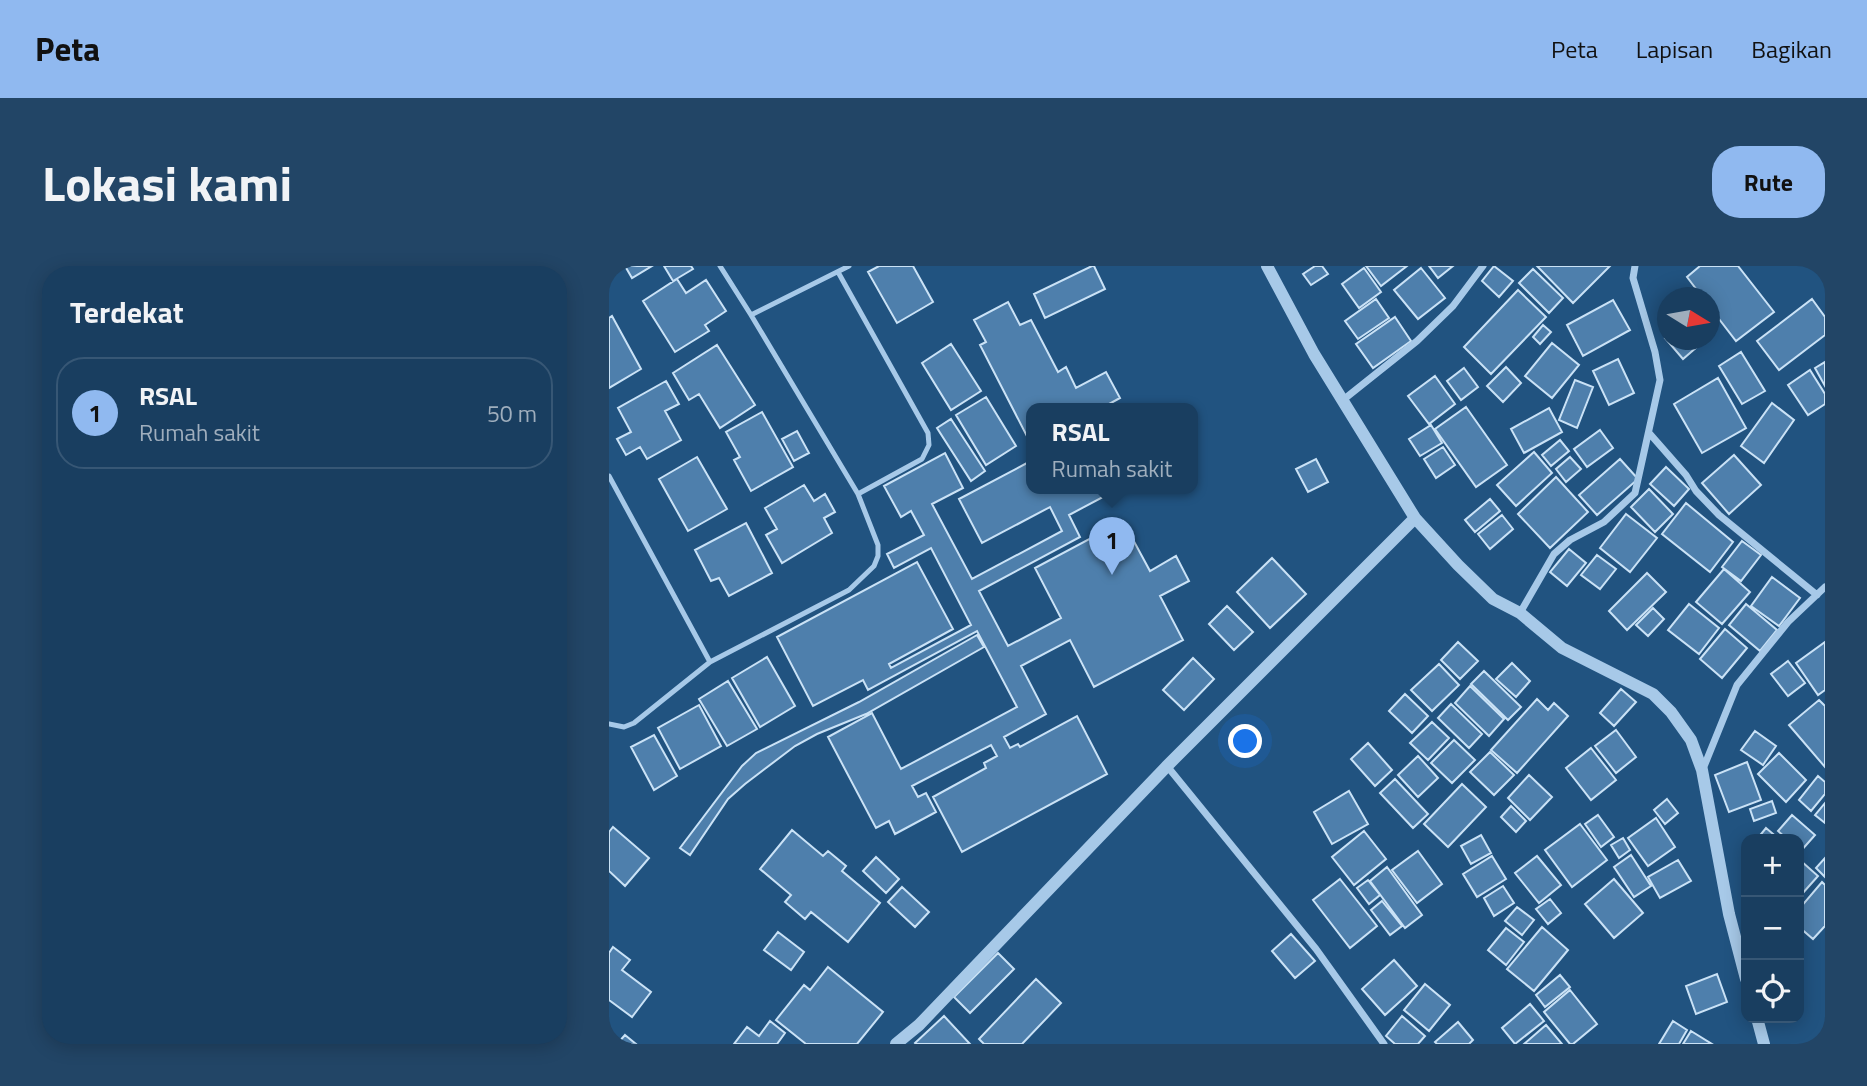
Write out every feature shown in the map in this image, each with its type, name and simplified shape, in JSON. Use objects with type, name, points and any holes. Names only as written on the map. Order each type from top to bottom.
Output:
[{"type":"street","points":[[1267,266],[1314,354],[1415,518],[1493,599],[1520,613],[1562,648],[1653,694],[1671,712],[1691,740],[1702,771],[1729,915],[1741,960]]},
{"type":"street","points":[[1343,400],[1417,341],[1453,306],[1483,266]]},
{"type":"street","points":[[1520,613],[1554,554],[1570,540],[1604,522],[1635,493],[1650,435],[1660,380],[1655,352],[1633,278],[1635,266]]},
{"type":"street","points":[[1650,435],[1719,515],[1817,595]]},
{"type":"street","points":[[896,1044],[919,1025],[1167,766],[1415,518]]},
{"type":"street","points":[[1702,771],[1737,685],[1788,622],[1825,587]]},
{"type":"street","points":[[1167,766],[1316,949],[1384,1044]]},
{"type":"street","points":[[1758,1023],[1764,1044]]},
{"type":"lane","points":[[609,724],[624,727],[634,723],[710,662],[849,590],[874,566],[878,556],[879,545],[858,494],[720,266]]},
{"type":"lane","points":[[751,315],[849,266]]},
{"type":"lane","points":[[838,272],[928,433],[929,445],[922,459],[858,494]]},
{"type":"lane","points":[[609,476],[710,662]]},
{"type":"building","points":[[625,266],[652,266],[632,278]]},
{"type":"building","points":[[664,266],[691,266],[693,269],[673,281]]},
{"type":"building","points":[[879,266],[913,266],[933,302],[897,323],[868,272]]},
{"type":"building","points":[[1092,266],[1105,289],[1045,318],[1034,294]]},
{"type":"building","points":[[1315,266],[1322,266],[1328,274],[1311,285],[1303,274]]},
{"type":"building","points":[[1366,266],[1407,266],[1381,286]]},
{"type":"building","points":[[1429,266],[1453,266],[1438,278]]},
{"type":"building","points":[[1494,266],[1513,281],[1499,297],[1482,281]]},
{"type":"building","points":[[1537,266],[1610,266],[1573,303]]},
{"type":"building","points":[[1700,266],[1738,266],[1774,312],[1736,341],[1720,320],[1720,287],[1695,287],[1687,277]]},
{"type":"building","points":[[1364,268],[1381,292],[1359,308],[1342,284]]},
{"type":"building","points":[[1421,268],[1445,298],[1418,319],[1394,290]]},
{"type":"building","points":[[1533,269],[1563,298],[1549,313],[1519,283]]},
{"type":"building","points":[[677,279],[686,293],[706,280],[726,311],[705,325],[709,331],[675,352],[643,301]]},
{"type":"building","points":[[1518,290],[1546,317],[1491,374],[1464,347]]},
{"type":"building","points":[[1376,299],[1389,318],[1358,339],[1345,321]]},
{"type":"building","points":[[1812,299],[1825,317],[1825,335],[1779,370],[1757,341]]},
{"type":"building","points":[[1613,300],[1630,330],[1583,356],[1567,325]]},
{"type":"building","points":[[1008,302],[1020,325],[1031,320],[1058,372],[1066,367],[1076,388],[1106,372],[1120,398],[1111,403],[1026,403],[1026,434],[980,345],[986,342],[974,320]]},
{"type":"building","points":[[612,316],[641,369],[609,388],[609,318]]},
{"type":"building","points":[[1395,317],[1411,341],[1373,368],[1356,344]]},
{"type":"building","points":[[1543,325],[1551,332],[1540,344],[1533,337]]},
{"type":"building","points":[[1552,343],[1579,365],[1552,398],[1525,376]]},
{"type":"building","points":[[951,344],[981,391],[951,410],[922,363]]},
{"type":"building","points":[[717,345],[755,405],[720,428],[699,394],[689,400],[673,373]]},
{"type":"building","points":[[1675,350],[1693,350],[1683,359]]},
{"type":"building","points":[[1741,352],[1765,391],[1742,404],[1719,366]]},
{"type":"building","points":[[1618,359],[1634,393],[1609,405],[1593,371]]},
{"type":"building","points":[[1825,362],[1825,386],[1815,368]]},
{"type":"building","points":[[1506,367],[1521,383],[1503,402],[1487,386]]},
{"type":"building","points":[[1464,368],[1478,387],[1461,400],[1447,381]]},
{"type":"building","points":[[1810,370],[1825,394],[1825,404],[1808,415],[1788,385]]},
{"type":"building","points":[[1435,376],[1455,404],[1429,424],[1408,396]]},
{"type":"building","points":[[1718,378],[1746,428],[1702,453],[1674,404]]},
{"type":"building","points":[[1575,380],[1593,387],[1577,428],[1559,420]]},
{"type":"building","points":[[666,381],[679,404],[665,411],[681,440],[647,459],[640,447],[626,455],[617,439],[631,432],[618,408]]},
{"type":"building","points":[[986,397],[1016,446],[986,465],[956,415]]},
{"type":"building","points":[[1772,403],[1794,420],[1764,463],[1741,446]]},
{"type":"building","points":[[1466,407],[1507,465],[1476,487],[1435,429]]},
{"type":"building","points":[[1549,408],[1562,432],[1524,453],[1511,429]]},
{"type":"building","points":[[762,412],[793,467],[751,491],[734,460],[740,457],[726,432]]},
{"type":"building","points":[[951,419],[985,471],[971,481],[937,428]]},
{"type":"building","points":[[1431,425],[1442,443],[1420,456],[1409,439]]},
{"type":"building","points":[[1600,430],[1613,448],[1587,467],[1574,449]]},
{"type":"building","points":[[797,431],[809,453],[794,461],[782,439]]},
{"type":"building","points":[[1560,440],[1569,451],[1551,466],[1542,455]]},
{"type":"building","points":[[1443,447],[1455,465],[1436,478],[1424,459]]},
{"type":"building","points":[[1534,452],[1552,473],[1516,506],[1497,485]]},
{"type":"building","points":[[945,453],[963,488],[932,504],[972,579],[1062,531],[1050,507],[982,543],[959,499],[1026,464],[1026,494],[1109,494],[1069,515],[1080,537],[979,591],[1008,646],[1061,618],[1035,568],[1123,521],[1150,571],[1176,556],[1189,581],[1160,596],[1183,640],[1094,687],[1070,640],[1021,666],[1046,714],[1004,737],[1010,748],[1018,744],[1020,747],[1077,716],[1107,774],[962,852],[933,797],[986,768],[984,763],[997,756],[991,745],[912,786],[918,797],[926,793],[936,812],[895,834],[889,821],[876,828],[828,737],[872,713],[901,769],[1017,707],[977,631],[868,690],[863,680],[813,706],[777,637],[917,562],[953,629],[889,664],[891,668],[971,625],[931,548],[894,568],[887,554],[924,535],[911,511],[901,517],[884,486]]},
{"type":"building","points":[[1734,455],[1761,485],[1729,514],[1702,483]]},
{"type":"building","points":[[697,457],[727,509],[688,531],[659,479]]},
{"type":"building","points":[[1570,457],[1581,469],[1566,482],[1556,469]]},
{"type":"building","points":[[1316,459],[1328,482],[1308,492],[1296,469]]},
{"type":"building","points":[[1620,459],[1638,479],[1597,515],[1579,495]]},
{"type":"building","points":[[1666,467],[1689,489],[1674,506],[1650,484]]},
{"type":"building","points":[[1556,477],[1588,512],[1550,548],[1518,514]]},
{"type":"building","points":[[804,485],[814,501],[825,494],[835,512],[824,518],[832,533],[782,563],[766,535],[777,529],[765,508]]},
{"type":"building","points":[[1649,489],[1673,514],[1655,532],[1631,507]]},
{"type":"building","points":[[1490,499],[1500,511],[1475,532],[1465,520]]},
{"type":"building","points":[[1686,503],[1733,542],[1710,572],[1662,534]]},
{"type":"building","points":[[1626,514],[1657,538],[1630,572],[1600,548]]},
{"type":"building","points":[[1502,515],[1513,529],[1490,549],[1478,534]]},
{"type":"building","points":[[746,523],[772,573],[729,596],[719,578],[711,581],[695,550]]},
{"type":"building","points":[[1742,541],[1761,555],[1741,581],[1722,567]]},
{"type":"building","points":[[1569,549],[1586,563],[1567,586],[1550,572]]},
{"type":"building","points":[[1597,555],[1616,569],[1600,589],[1581,575]]},
{"type":"building","points":[[1272,558],[1306,594],[1270,628],[1237,592]]},
{"type":"building","points":[[1724,569],[1750,592],[1722,624],[1696,602]]},
{"type":"building","points":[[1647,573],[1666,592],[1627,630],[1609,611]]},
{"type":"building","points":[[1772,577],[1800,598],[1779,626],[1751,606]]},
{"type":"building","points":[[1689,604],[1719,628],[1699,654],[1668,630]]},
{"type":"building","points":[[1746,604],[1777,630],[1760,651],[1729,625]]},
{"type":"building","points":[[1227,606],[1253,632],[1234,650],[1209,624]]},
{"type":"building","points":[[1653,608],[1664,619],[1648,636],[1636,625]]},
{"type":"building","points":[[1725,629],[1747,648],[1722,678],[1700,659]]},
{"type":"building","points":[[977,635],[984,647],[866,714],[795,746],[728,799],[690,855],[680,848],[742,766],[756,753],[859,702]]},
{"type":"building","points":[[1458,642],[1478,661],[1460,679],[1441,660]]},
{"type":"building","points":[[1825,642],[1825,690],[1818,695],[1796,663]]},
{"type":"building","points":[[767,657],[795,706],[760,727],[732,678]]},
{"type":"building","points":[[1193,658],[1214,679],[1184,710],[1163,690]]},
{"type":"building","points":[[1788,661],[1805,683],[1788,696],[1771,674]]},
{"type":"building","points":[[1512,663],[1530,681],[1516,697],[1496,679]]},
{"type":"building","points":[[1439,664],[1459,685],[1432,711],[1411,690]]},
{"type":"building","points":[[1484,671],[1521,707],[1508,720],[1471,684]]},
{"type":"building","points":[[728,681],[757,729],[727,746],[699,699]]},
{"type":"building","points":[[1470,686],[1504,719],[1489,736],[1455,703]]},
{"type":"building","points":[[1621,689],[1636,702],[1614,726],[1600,713]]},
{"type":"building","points":[[1405,694],[1428,716],[1412,733],[1389,711]]},
{"type":"building","points":[[1537,699],[1548,710],[1554,703],[1568,716],[1517,773],[1491,750]]},
{"type":"building","points":[[1819,700],[1825,706],[1825,767],[1789,725]]},
{"type":"building","points":[[1451,704],[1482,734],[1469,748],[1438,718]]},
{"type":"building","points":[[699,705],[721,746],[680,769],[658,728]]},
{"type":"building","points":[[1432,722],[1449,738],[1428,760],[1410,743]]},
{"type":"building","points":[[1616,730],[1636,757],[1616,773],[1595,746]]},
{"type":"building","points":[[1755,731],[1776,746],[1763,765],[1741,750]]},
{"type":"building","points":[[654,735],[677,776],[654,790],[631,747]]},
{"type":"building","points":[[1454,740],[1475,760],[1452,783],[1431,763]]},
{"type":"building","points":[[1368,743],[1392,770],[1375,786],[1351,759]]},
{"type":"building","points":[[1591,748],[1616,780],[1591,800],[1566,768]]},
{"type":"building","points":[[1490,752],[1514,775],[1494,795],[1470,772]]},
{"type":"building","points":[[1779,753],[1806,780],[1786,802],[1758,774]]},
{"type":"building","points":[[1418,756],[1438,778],[1418,797],[1398,775]]},
{"type":"building","points":[[1747,762],[1761,800],[1729,812],[1715,775]]},
{"type":"building","points":[[1529,775],[1552,797],[1530,820],[1508,798]]},
{"type":"building","points":[[1818,776],[1825,782],[1825,794],[1811,811],[1799,800]]},
{"type":"building","points":[[1395,779],[1428,814],[1413,828],[1380,793]]},
{"type":"building","points":[[1462,784],[1486,807],[1448,847],[1424,824]]},
{"type":"building","points":[[1349,791],[1368,824],[1332,844],[1314,812]]},
{"type":"building","points":[[1667,799],[1678,813],[1665,824],[1654,810]]},
{"type":"building","points":[[1772,801],[1776,813],[1754,821],[1750,809]]},
{"type":"building","points":[[1825,803],[1825,823],[1815,815]]},
{"type":"building","points":[[1511,806],[1526,821],[1516,832],[1501,817]]},
{"type":"building","points":[[1598,815],[1614,837],[1601,847],[1585,824]]},
{"type":"building","points":[[1792,815],[1815,835],[1804,847],[1804,834],[1781,834],[1778,831]]},
{"type":"building","points":[[1656,818],[1675,847],[1648,866],[1628,838]]},
{"type":"building","points":[[1580,824],[1607,860],[1572,887],[1545,850]]},
{"type":"building","points":[[613,827],[649,858],[625,886],[609,871],[609,832]]},
{"type":"building","points":[[1766,828],[1773,834],[1761,834]]},
{"type":"building","points":[[792,830],[823,856],[828,851],[846,866],[842,871],[880,903],[848,942],[811,912],[805,919],[785,902],[791,895],[760,869]]},
{"type":"building","points":[[1364,831],[1386,859],[1354,885],[1332,857]]},
{"type":"building","points":[[1481,835],[1491,853],[1471,864],[1461,846]]},
{"type":"building","points":[[1623,838],[1630,850],[1619,858],[1611,845]]},
{"type":"building","points":[[1418,851],[1442,884],[1417,903],[1392,870]]},
{"type":"building","points":[[1631,855],[1651,886],[1634,897],[1614,867]]},
{"type":"building","points":[[1492,856],[1506,879],[1477,897],[1463,874]]},
{"type":"building","points":[[1537,856],[1561,885],[1539,903],[1515,873]]},
{"type":"building","points":[[876,857],[899,879],[886,893],[863,871]]},
{"type":"building","points":[[1825,858],[1825,877],[1816,868]]},
{"type":"building","points":[[1678,860],[1691,881],[1660,898],[1648,877]]},
{"type":"building","points":[[1804,864],[1818,876],[1804,892]]},
{"type":"building","points":[[1387,867],[1422,915],[1405,928],[1370,881]]},
{"type":"building","points":[[1340,879],[1377,926],[1350,948],[1313,900]]},
{"type":"building","points":[[1614,879],[1643,913],[1614,938],[1585,904]]},
{"type":"building","points":[[1368,880],[1380,895],[1369,904],[1357,888]]},
{"type":"building","points":[[1822,882],[1825,885],[1825,926],[1813,939],[1804,931],[1804,903]]},
{"type":"building","points":[[1503,886],[1514,903],[1494,916],[1484,898]]},
{"type":"building","points":[[902,887],[929,912],[915,927],[888,902]]},
{"type":"building","points":[[1550,899],[1561,913],[1548,924],[1536,909]]},
{"type":"building","points":[[1382,901],[1402,926],[1390,935],[1371,910]]},
{"type":"building","points":[[1517,907],[1534,920],[1522,935],[1505,921]]},
{"type":"building","points":[[1542,927],[1568,950],[1534,991],[1507,969]]},
{"type":"building","points":[[1506,928],[1524,942],[1506,965],[1488,950]]},
{"type":"building","points":[[778,932],[804,952],[791,970],[764,950]]},
{"type":"building","points":[[1291,934],[1315,961],[1295,978],[1272,951]]},
{"type":"building","points":[[613,947],[630,960],[622,970],[651,992],[632,1017],[609,1000],[609,953]]},
{"type":"building","points":[[998,953],[1014,969],[970,1013],[954,997]]},
{"type":"building","points":[[1394,960],[1417,986],[1385,1015],[1362,989]]},
{"type":"building","points":[[828,967],[883,1012],[857,1044],[806,1044],[776,1020],[804,985],[810,990]]},
{"type":"building","points":[[1717,974],[1727,1002],[1696,1014],[1686,986]]},
{"type":"building","points":[[1560,975],[1570,987],[1545,1007],[1536,995]]},
{"type":"building","points":[[1036,979],[1061,1003],[1022,1044],[984,1044],[979,1039]]},
{"type":"building","points":[[1425,984],[1450,1005],[1429,1031],[1404,1010]]},
{"type":"building","points":[[1570,990],[1597,1024],[1573,1044],[1570,1044],[1544,1012]]},
{"type":"building","points":[[1530,1004],[1544,1021],[1515,1044],[1502,1028]]},
{"type":"building","points":[[944,1016],[970,1044],[915,1043]]},
{"type":"building","points":[[1402,1016],[1425,1036],[1418,1044],[1395,1044],[1386,1036]]},
{"type":"building","points":[[770,1021],[785,1033],[777,1044],[734,1044],[747,1027],[759,1036]]},
{"type":"building","points":[[1673,1021],[1687,1030],[1679,1044],[1659,1044]]},
{"type":"building","points":[[1458,1022],[1473,1040],[1469,1044],[1435,1042]]},
{"type":"building","points":[[1546,1025],[1562,1044],[1524,1044]]},
{"type":"building","points":[[1691,1031],[1712,1044],[1683,1044]]},
{"type":"building","points":[[625,1035],[636,1044],[617,1044]]},
{"type":"place","name":"RSAL","points":[[1112,575]]}]
